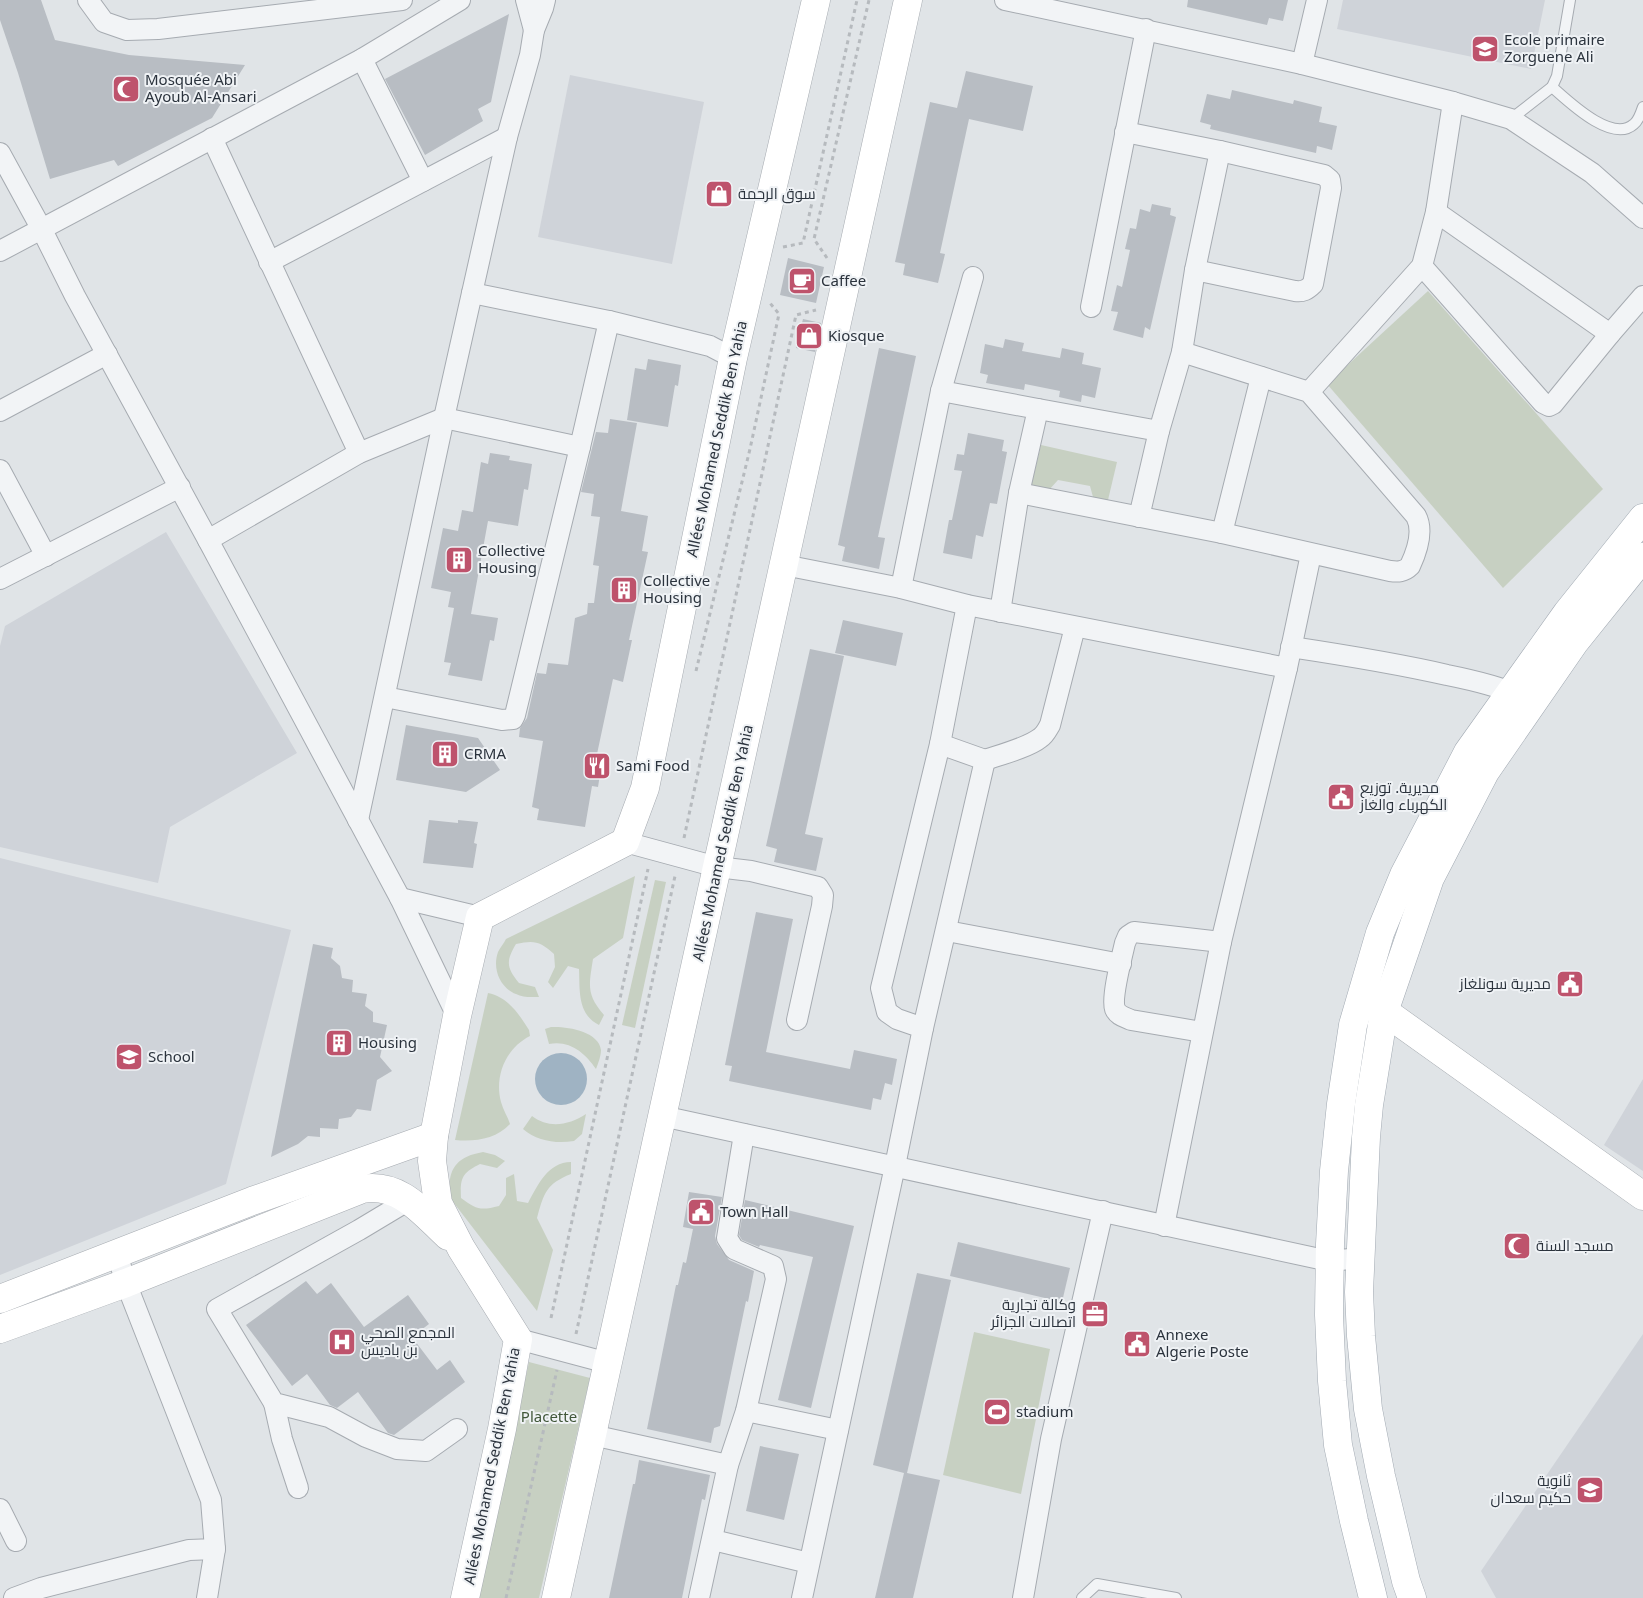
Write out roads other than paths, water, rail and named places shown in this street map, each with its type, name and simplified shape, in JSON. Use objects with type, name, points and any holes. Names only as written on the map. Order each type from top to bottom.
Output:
[{"type":"street","points":[[88,0],[104,22],[127,30],[158,29],[402,0]]},
{"type":"street","points":[[0,251],[362,58],[460,0]]},
{"type":"street","points":[[526,0],[534,30]]},
{"type":"street","points":[[358,820],[444,418],[507,137],[530,55],[534,30],[545,0]]},
{"type":"street","name":"Allées Mohamed Seddik Ben Yahia","points":[[625,842],[645,788],[733,358],[816,0]]},
{"type":"street","name":"Allées Mohamed Seddik Ben Yahia","points":[[556,1598],[908,0]]},
{"type":"street","points":[[1302,64],[1317,0]]},
{"type":"street","points":[[1018,1],[1302,64],[1453,102],[1510,119],[1592,173],[1643,218]]},
{"type":"street","points":[[1091,306],[1146,29]]},
{"type":"street","points":[[362,58],[423,181]]},
{"type":"street","points":[[1309,392],[1422,266],[1436,212],[1453,102]]},
{"type":"street","points":[[1125,132],[1324,175],[1330,180],[1331,188],[1313,284],[1306,290],[1295,291],[1195,270]]},
{"type":"street","points":[[269,262],[507,137]]},
{"type":"street","points":[[212,138],[359,453]]},
{"type":"street","points":[[1139,517],[1159,431],[1182,352],[1195,270],[1220,151]]},
{"type":"street","points":[[0,153],[75,296],[180,487],[400,898],[457,1016]]},
{"type":"street","points":[[1436,212],[1610,334]]},
{"type":"street","points":[[1422,266],[1545,405],[1549,406],[1554,404],[1643,296]]},
{"type":"street","points":[[901,588],[941,391],[972,277]]},
{"type":"street","points":[[472,293],[710,346],[733,358]]},
{"type":"street","points":[[385,697],[502,720],[513,719],[517,710],[609,322]]},
{"type":"street","points":[[1019,493],[1222,533],[1399,572],[1406,570],[1410,566],[1420,531],[1420,523],[1416,516],[1309,392],[1182,352]]},
{"type":"street","points":[[0,411],[107,354]]},
{"type":"street","points":[[1222,533],[1261,377]]},
{"type":"street","points":[[941,391],[1159,431]]},
{"type":"street","points":[[1000,612],[1019,493],[1038,408]]},
{"type":"street","points":[[208,540],[359,453],[444,418],[580,448]]},
{"type":"street","points":[[0,470],[46,556]]},
{"type":"street","points":[[0,579],[180,487]]},
{"type":"street","points":[[1373,1598],[1338,1445],[1331,1372],[1329,1315],[1329,1261],[1334,1171],[1341,1104],[1353,1026],[1380,933],[1404,874],[1485,772],[1567,613],[1643,518]]},
{"type":"street","points":[[1164,1226],[1220,942],[1287,668],[1311,554]]},
{"type":"street","points":[[1522,697],[1574,643],[1643,556]]},
{"type":"street","points":[[784,565],[901,588],[1000,612],[1287,668]]},
{"type":"street","points":[[922,1028],[897,1019],[887,1012],[881,988],[940,744],[967,605]]},
{"type":"street","points":[[940,744],[985,760],[1040,739],[1050,725],[1075,627]]},
{"type":"street","points":[[1291,647],[1390,662],[1467,679],[1522,697]]},
{"type":"street","points":[[802,1598],[895,1166],[922,1028],[947,930],[985,760]]},
{"type":"street","points":[[1412,1598],[1380,1476],[1368,1409],[1359,1292],[1366,1138],[1369,1105],[1384,1012],[1430,878],[1442,827]]},
{"type":"street","points":[[400,898],[480,917],[625,842],[717,867],[763,874],[818,887],[823,895],[822,906],[797,1020]]},
{"type":"street","name":"Allées Mohamed Seddik Ben Yahia","points":[[465,1598],[502,1429],[518,1339],[461,1248],[438,1203],[432,1161],[434,1136],[457,1016],[480,917]]},
{"type":"street","points":[[947,930],[1120,964]]},
{"type":"street","points":[[1202,1032],[1131,1020],[1120,1016],[1116,1011],[1115,1000],[1120,964],[1128,936],[1134,932],[1220,942]]},
{"type":"street","points":[[1362,995],[1643,1196]]},
{"type":"street","points":[[662,1116],[1329,1261],[1361,1258]]},
{"type":"street","points":[[699,1598],[728,1465],[746,1411],[776,1279],[773,1266],[734,1249],[727,1238],[744,1134]]},
{"type":"street","points":[[0,1299],[252,1201],[434,1136]]},
{"type":"street","points":[[0,1328],[126,1283],[362,1189],[374,1187],[387,1189],[409,1200],[461,1248]]},
{"type":"street","points":[[298,1488],[282,1439],[274,1403],[217,1309],[409,1200]]},
{"type":"street","points":[[1023,1598],[1051,1439],[1104,1211]]},
{"type":"street","points":[[117,1254],[126,1283],[211,1500],[216,1549],[207,1598]]},
{"type":"street","points":[[518,1339],[608,1363]]},
{"type":"street","points":[[274,1403],[329,1417],[366,1437],[397,1449],[426,1452],[457,1429]]},
{"type":"street","points":[[746,1411],[838,1430]]},
{"type":"street","points":[[592,1435],[728,1465]]},
{"type":"street","points":[[0,1509],[16,1541]]},
{"type":"street","points":[[712,1540],[809,1563]]},
{"type":"street","points":[[14,1598],[41,1588],[189,1550],[216,1549]]},
{"type":"lane","points":[[1510,119],[1552,87],[1557,76],[1570,0]]},
{"type":"lane","points":[[1552,87],[1580,113],[1618,130],[1636,124],[1643,107]]},
{"type":"lane","points":[[1082,1598],[1097,1584],[1176,1598]]},
{"type":"water","points":[[561,1053],[575,1057],[583,1065],[587,1079],[583,1093],[575,1101],[561,1105],[547,1101],[539,1093],[535,1079],[539,1065],[547,1057]]},
{"type":"place","name":"Ecole primaire Zorguene Ali","points":[[1485,49]]},
{"type":"place","name":"Mosquée Abi Ayoub Al-Ansari","points":[[126,89]]},
{"type":"place","name":"سوق الرحمة","points":[[719,194]]},
{"type":"place","name":"Caffee","points":[[802,281]]},
{"type":"place","name":"Kiosque","points":[[809,336]]},
{"type":"place","name":"ِCollective Housing","points":[[459,560]]},
{"type":"place","name":"Collective Housing","points":[[624,590]]},
{"type":"place","name":"CRMA","points":[[445,754]]},
{"type":"place","name":"Sami Food","points":[[597,766]]},
{"type":"place","name":"مديرية. توزيع الكهرباء والغاز","points":[[1341,797]]},
{"type":"place","name":"مديرية سونلغاز","points":[[1570,984]]},
{"type":"place","name":"Housing","points":[[339,1043]]},
{"type":"place","name":"School","points":[[129,1057]]},
{"type":"place","name":"Town Hall","points":[[701,1212]]},
{"type":"place","name":"مسجد السنة","points":[[1517,1246]]},
{"type":"place","name":"وكالة تجارية اتصالات الجزائر","points":[[1095,1314]]},
{"type":"place","name":"المجمع الصحي بن باديس","points":[[342,1342]]},
{"type":"place","name":"Annexe Algerie Poste","points":[[1137,1344]]},
{"type":"place","name":"stadium","points":[[997,1412]]},
{"type":"place","name":"ثانوية حكيم سعدان","points":[[1590,1490]]},
{"type":"park label","name":"Placette","points":[[549,1417]]}]
